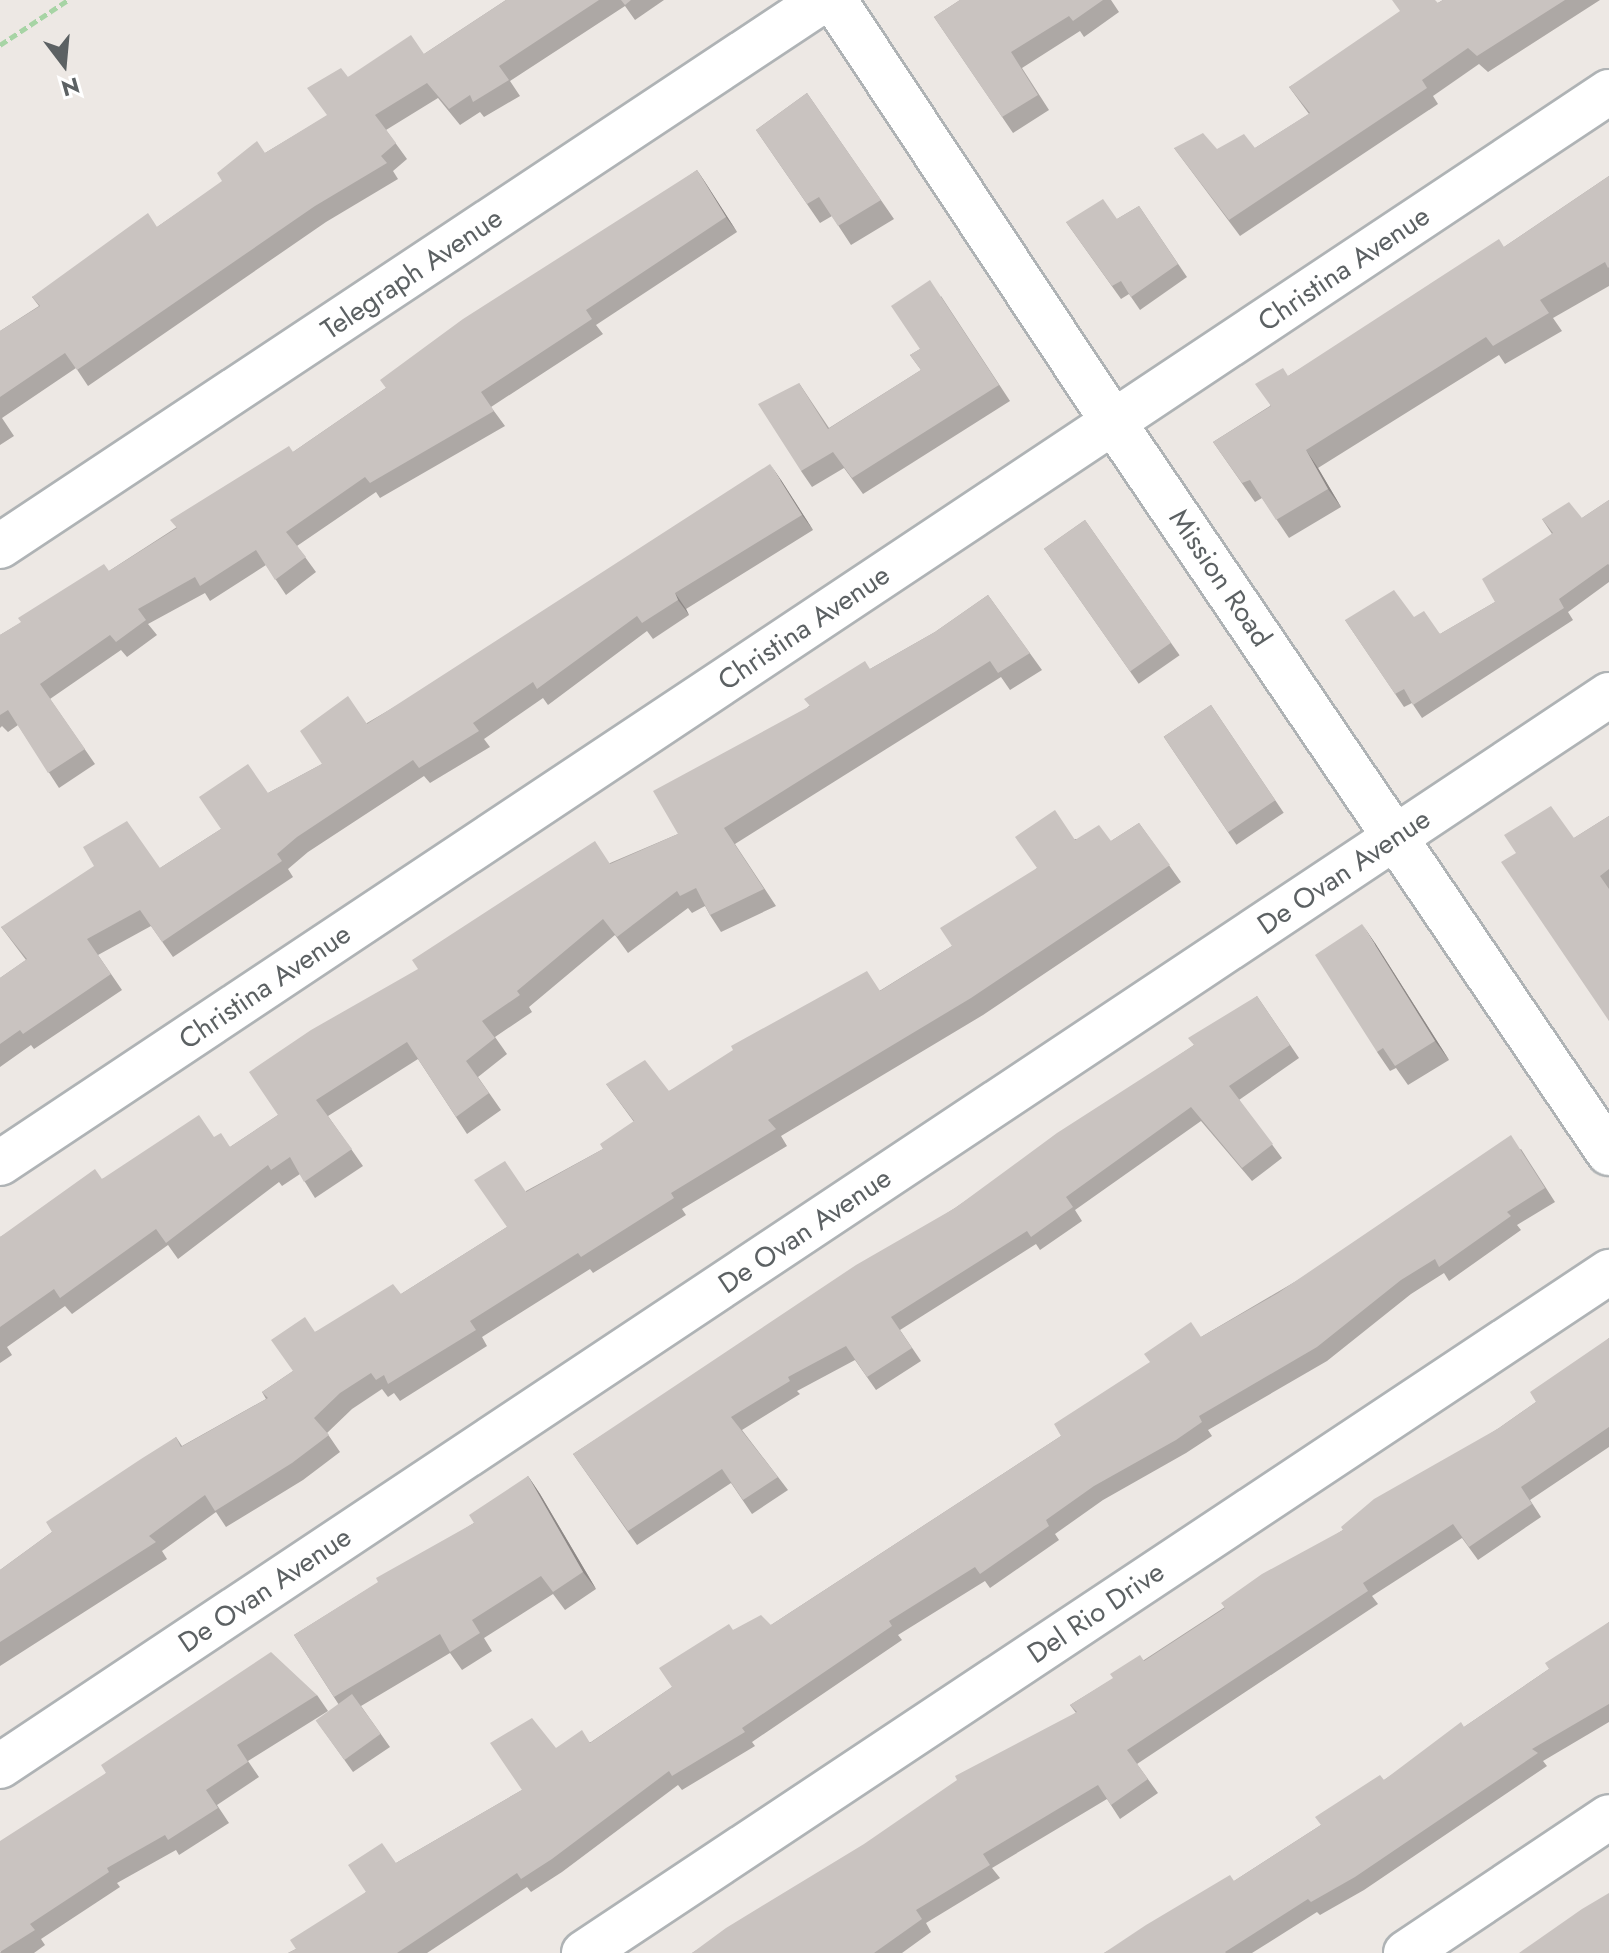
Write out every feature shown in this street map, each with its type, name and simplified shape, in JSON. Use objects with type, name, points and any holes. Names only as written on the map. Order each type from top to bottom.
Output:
[{"type":"street","name":"Telegraph Avenue","points":[[0,546],[823,0]]},
{"type":"street","name":"Mission Road","points":[[834,0],[1114,423],[1609,1153]]},
{"type":"street","name":"Christina Avenue","points":[[0,1163],[1609,92]]},
{"type":"street","name":"De Ovan Avenue","points":[[0,1766],[1609,695]]},
{"type":"street","name":"Del Rio Drive","points":[[584,1953],[1609,1272]]},
{"type":"street","points":[[1406,1953],[1609,1817]]},
{"type":"path","points":[[0,45],[68,0]]},
{"type":"building","points":[[506,0],[599,0],[499,66],[509,80],[473,102],[470,95],[449,109],[427,83],[375,115],[396,143],[381,156],[387,163],[315,206],[77,370],[65,353],[0,397],[0,331],[40,306],[32,297],[148,213],[157,227],[222,181],[217,173],[257,141],[265,153],[327,115],[307,88],[341,68],[348,77],[411,35],[424,54]]},
{"type":"building","points":[[960,0],[1103,0],[1073,21],[1069,16],[1011,52],[1038,95],[1002,117],[934,17]]},
{"type":"building","points":[[1392,0],[1435,0],[1438,3],[1443,0],[1565,0],[1477,56],[1468,48],[1422,80],[1427,88],[1229,220],[1174,148],[1203,133],[1217,149],[1244,134],[1255,148],[1310,113],[1289,87],[1400,11]]},
{"type":"building","points":[[807,93],[881,200],[838,226],[819,197],[807,204],[756,130]]},
{"type":"building","points":[[697,170],[726,217],[586,310],[592,319],[481,392],[494,411],[370,483],[365,477],[286,532],[306,557],[275,580],[256,550],[200,586],[195,577],[138,609],[146,620],[116,642],[110,635],[40,684],[85,749],[48,773],[8,710],[0,715],[0,635],[21,622],[18,618],[104,564],[109,571],[177,528],[170,520],[289,446],[293,452],[386,388],[380,380],[463,319]]},
{"type":"building","points":[[1609,176],[1609,267],[1605,262],[1540,300],[1549,313],[1493,346],[1486,337],[1306,450],[1328,489],[1276,520],[1250,480],[1242,483],[1213,442],[1271,406],[1255,384],[1283,368],[1288,376],[1499,239],[1504,247]]},
{"type":"building","points":[[1103,199],[1117,219],[1139,206],[1178,264],[1131,297],[1121,281],[1112,286],[1066,222]]},
{"type":"building","points":[[930,280],[999,385],[852,478],[833,452],[801,471],[758,404],[799,383],[828,429],[921,370],[910,355],[920,349],[891,306]]},
{"type":"building","points":[[770,464],[802,515],[675,593],[678,600],[642,623],[637,616],[537,689],[533,682],[473,723],[479,731],[419,768],[413,760],[297,837],[277,854],[282,861],[162,942],[140,910],[87,939],[111,974],[23,1034],[20,1030],[0,1044],[0,978],[27,959],[1,927],[94,866],[83,847],[127,821],[160,868],[221,829],[199,797],[248,764],[268,793],[322,764],[300,731],[348,696],[367,724]]},
{"type":"building","points":[[1609,500],[1609,565],[1559,599],[1564,608],[1413,705],[1404,689],[1395,694],[1345,620],[1394,590],[1414,617],[1424,611],[1440,634],[1495,602],[1482,579],[1553,533],[1542,519],[1569,502],[1582,518]]},
{"type":"building","points":[[1085,520],[1171,643],[1130,672],[1044,549]]},
{"type":"building","points":[[988,595],[1030,653],[998,673],[990,661],[724,828],[764,889],[710,915],[696,888],[680,896],[677,891],[617,937],[603,919],[517,991],[520,995],[482,1021],[495,1038],[466,1061],[489,1093],[456,1117],[407,1042],[316,1100],[352,1149],[304,1182],[290,1157],[271,1170],[268,1165],[166,1243],[156,1229],[60,1298],[54,1289],[0,1327],[0,1237],[95,1169],[102,1179],[199,1115],[214,1137],[221,1133],[230,1147],[278,1115],[249,1072],[311,1030],[418,969],[412,960],[595,841],[610,864],[678,834],[653,791],[810,706],[804,699],[865,661],[870,669],[935,632]]},
{"type":"building","points":[[1211,705],[1275,800],[1228,832],[1164,737]]},
{"type":"building","points":[[1551,806],[1574,838],[1609,816],[1609,869],[1600,876],[1609,889],[1609,1021],[1501,862],[1516,853],[1504,835]]},
{"type":"building","points":[[1055,810],[1075,840],[1099,825],[1111,841],[1139,823],[1170,865],[971,998],[768,1120],[776,1129],[671,1193],[674,1198],[581,1257],[578,1253],[470,1321],[476,1330],[388,1384],[384,1375],[376,1380],[371,1373],[340,1393],[314,1418],[329,1435],[292,1463],[215,1511],[205,1495],[149,1536],[156,1542],[0,1642],[0,1570],[52,1532],[46,1522],[141,1459],[176,1437],[181,1447],[268,1398],[262,1392],[293,1371],[271,1340],[305,1317],[315,1332],[393,1284],[401,1294],[507,1227],[474,1180],[505,1161],[526,1192],[603,1149],[600,1144],[634,1121],[606,1084],[645,1060],[669,1091],[733,1050],[731,1046],[867,971],[880,991],[952,946],[940,928],[1037,868],[1015,837]]},
{"type":"building","points":[[1362,924],[1435,1041],[1395,1066],[1383,1048],[1377,1052],[1315,955]]},
{"type":"building","points":[[1257,996],[1290,1045],[1229,1086],[1273,1144],[1242,1168],[1191,1107],[1066,1197],[1073,1207],[1031,1237],[1027,1231],[891,1317],[912,1348],[867,1377],[846,1346],[788,1377],[790,1381],[731,1417],[778,1477],[743,1500],[722,1469],[628,1531],[573,1454],[856,1265],[955,1208],[1057,1133],[1194,1045],[1188,1038]]},
{"type":"building","points":[[1511,1135],[1545,1188],[1507,1212],[1511,1216],[1439,1267],[1435,1259],[1401,1280],[1317,1347],[1199,1416],[1202,1422],[1176,1440],[1094,1486],[1046,1520],[1049,1526],[980,1574],[975,1567],[889,1621],[892,1626],[742,1728],[745,1732],[672,1776],[669,1771],[552,1859],[521,1879],[517,1873],[397,1953],[288,1953],[296,1949],[290,1940],[366,1892],[348,1865],[382,1843],[396,1863],[522,1790],[490,1743],[532,1718],[556,1748],[582,1730],[590,1743],[672,1687],[659,1668],[729,1624],[733,1630],[761,1615],[771,1625],[1061,1436],[1054,1424],[1150,1362],[1144,1354],[1191,1322],[1201,1337],[1278,1293]]},
{"type":"building","points":[[1609,1338],[1609,1427],[1521,1487],[1532,1504],[1469,1547],[1453,1524],[1363,1583],[1368,1591],[1127,1750],[1148,1779],[1111,1805],[1098,1785],[983,1854],[990,1865],[916,1910],[922,1919],[874,1953],[692,1953],[726,1928],[864,1844],[957,1780],[955,1776],[1077,1712],[1070,1705],[1113,1678],[1110,1674],[1140,1655],[1144,1661],[1225,1608],[1221,1603],[1262,1574],[1343,1530],[1341,1527],[1374,1499],[1499,1428],[1536,1402],[1530,1392]]},
{"type":"building","points":[[528,1476],[583,1572],[553,1592],[541,1576],[472,1620],[480,1633],[450,1652],[440,1634],[334,1697],[294,1635],[378,1582],[376,1578],[474,1523],[469,1515]]},
{"type":"building","points":[[1609,1622],[1609,1704],[1532,1749],[1538,1753],[1355,1877],[1311,1902],[1308,1899],[1226,1953],[1104,1953],[1230,1875],[1234,1881],[1321,1825],[1315,1817],[1380,1775],[1384,1780],[1461,1722],[1464,1727],[1549,1669],[1545,1663]]},
{"type":"building","points":[[271,1652],[317,1695],[237,1745],[248,1762],[206,1790],[218,1808],[168,1840],[165,1835],[107,1868],[109,1872],[30,1924],[35,1930],[0,1952],[0,1841],[106,1773],[101,1765]]},
{"type":"building","points":[[352,1694],[381,1734],[344,1760],[316,1720]]},
{"type":"building","points":[[1609,1893],[1609,1953],[1519,1953],[1582,1909]]}]
